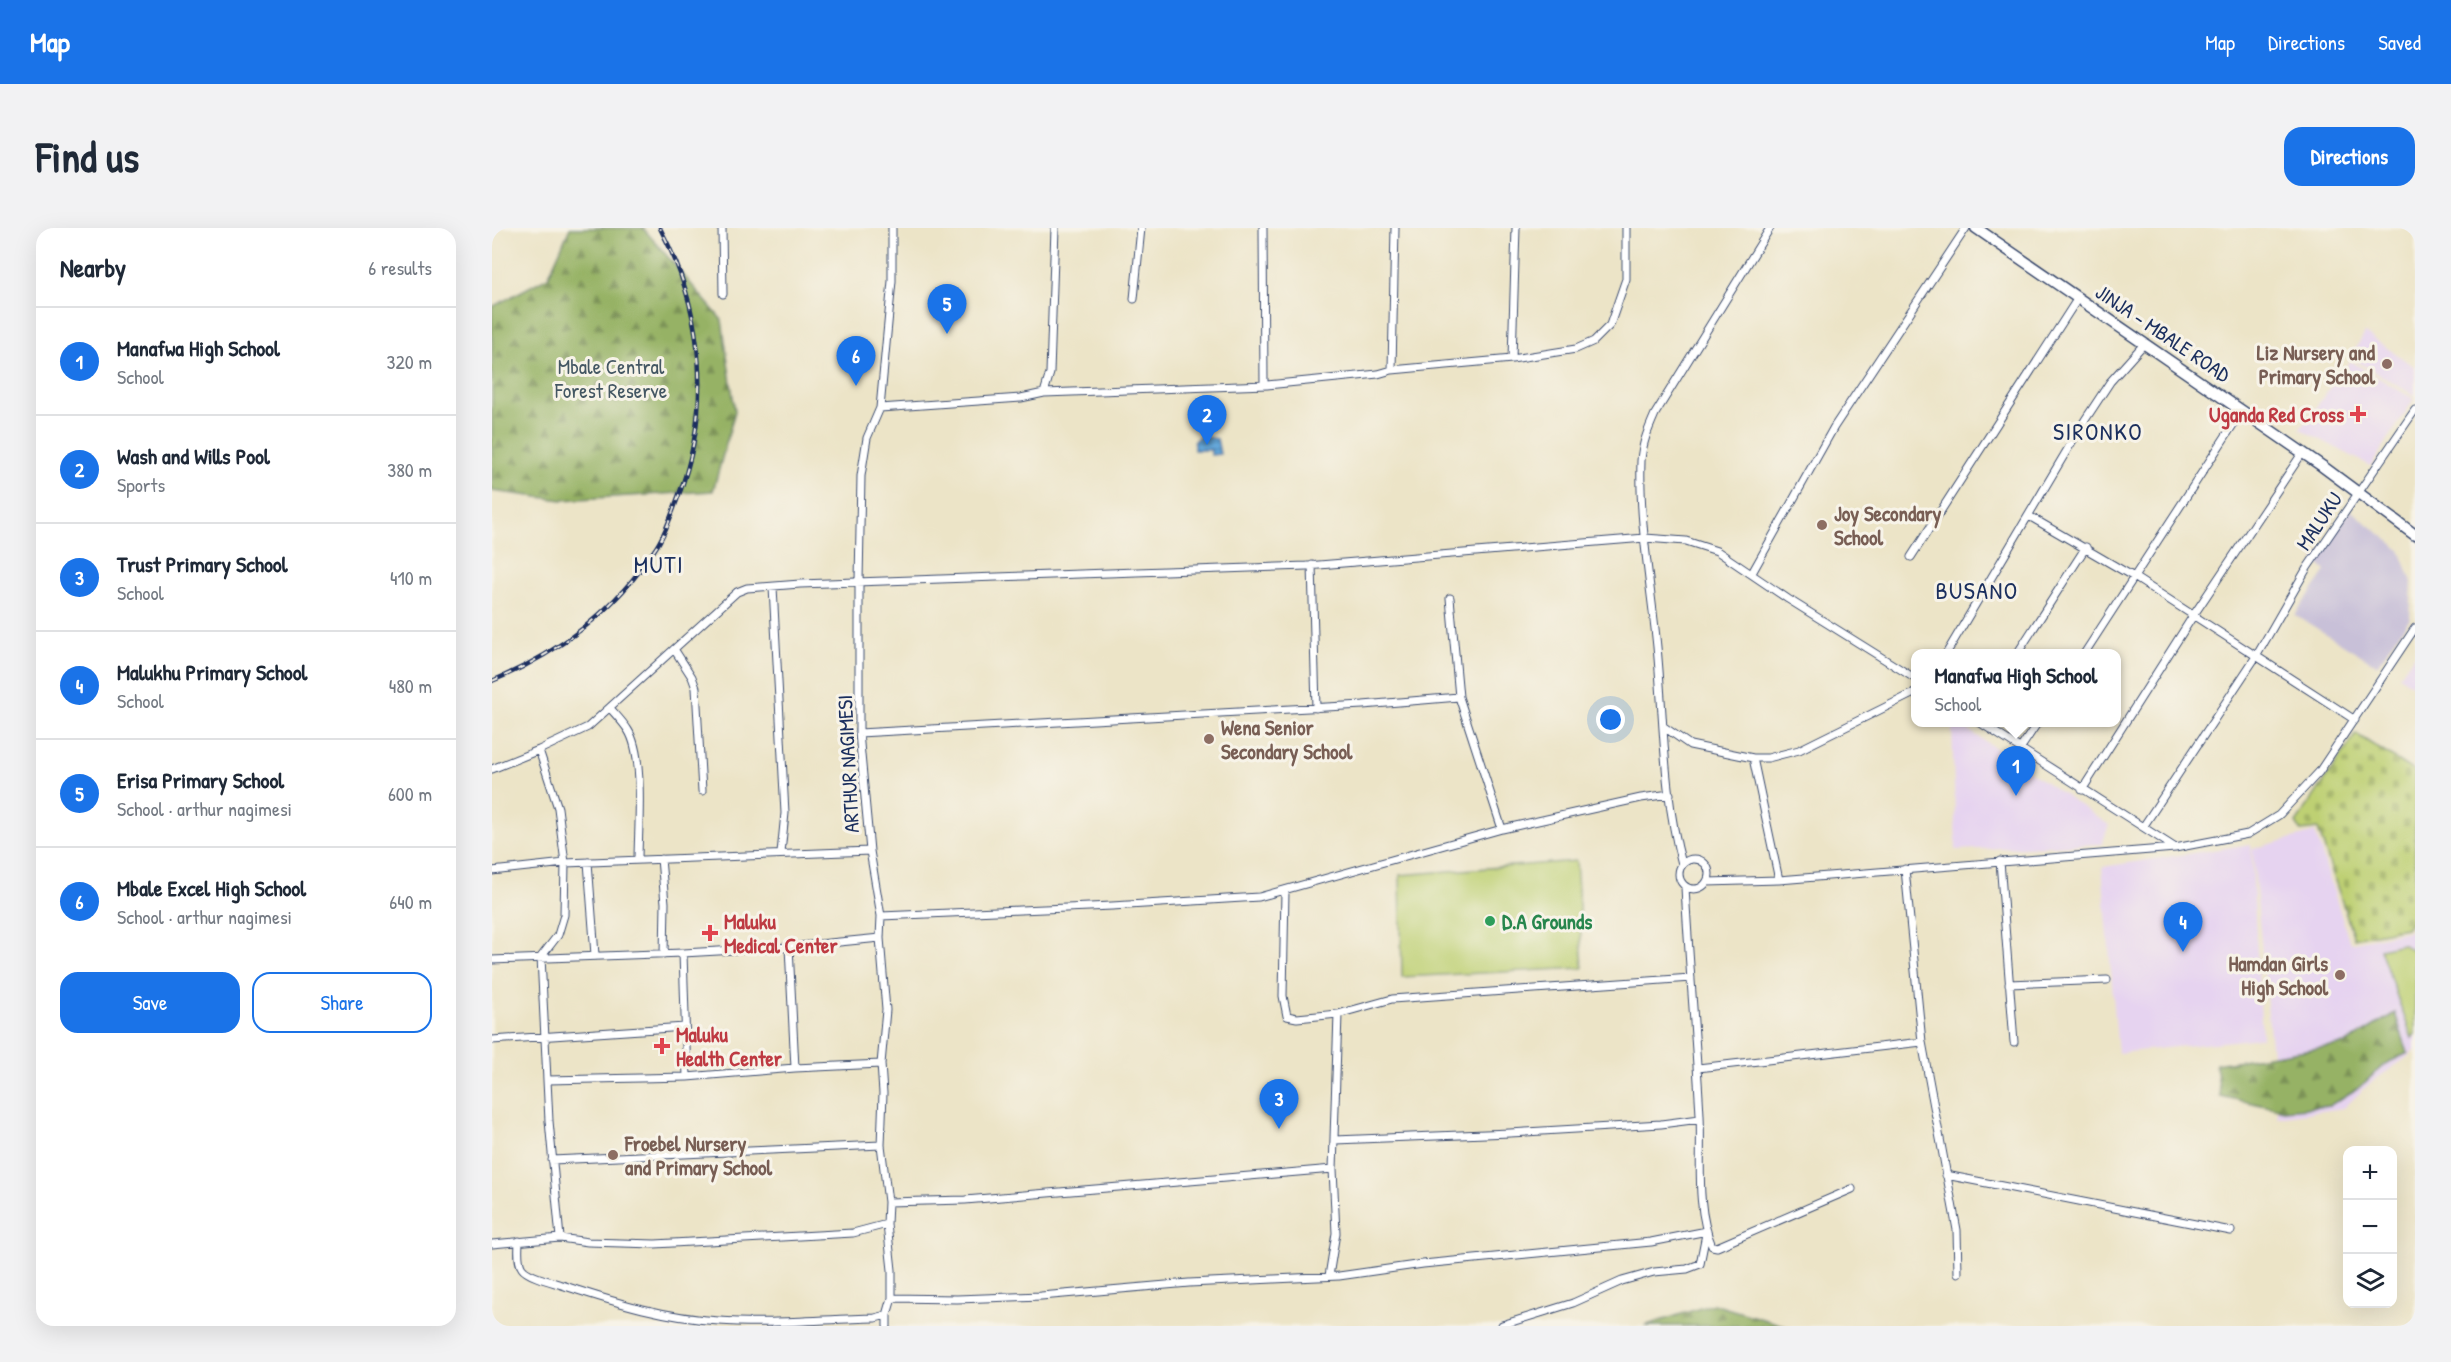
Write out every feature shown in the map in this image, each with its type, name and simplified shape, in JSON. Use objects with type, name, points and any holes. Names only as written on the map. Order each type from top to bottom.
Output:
[{"type":"main road","name":"JINJA - MBALE ROAD","points":[[1976,228],[2303,452],[2415,536]]},
{"type":"street","points":[[722,228],[723,294]]},
{"type":"street","name":"ARTHUR NAGIMESI","points":[[892,228],[892,281],[880,408],[867,438],[861,476],[860,581],[860,734],[870,851],[881,916],[880,938],[886,1010],[881,1064],[883,1094],[881,1145],[888,1202],[887,1224],[892,1298]]},
{"type":"street","points":[[1044,393],[1050,373],[1055,228]]},
{"type":"street","points":[[1134,299],[1141,228]]},
{"type":"street","points":[[1263,228],[1264,384]]},
{"type":"street","points":[[1392,370],[1395,228]]},
{"type":"street","points":[[1512,359],[1516,228]]},
{"type":"street","points":[[880,408],[1021,398],[1044,393],[1264,384],[1512,359],[1576,349],[1594,341],[1610,325],[1626,279],[1626,228]]},
{"type":"street","points":[[1770,228],[1655,414],[1644,440],[1641,462],[1645,538],[1670,794],[1682,864],[1678,874],[1685,887],[1698,1068],[1703,1203],[1707,1232],[1712,1246],[1717,1247],[1852,1189]]},
{"type":"street","points":[[1752,573],[1834,426],[1966,228]]},
{"type":"street","points":[[1911,557],[2078,298]]},
{"type":"street","points":[[1949,649],[2085,420],[2110,382],[2144,344]]},
{"type":"street","name":"MALUKU","points":[[2143,827],[2257,655],[2307,568],[2415,410]]},
{"type":"street","points":[[2087,649],[2242,411]]},
{"type":"street","points":[[2082,790],[2193,616],[2303,452]]},
{"type":"street","points":[[2030,516],[2086,547],[2355,720]]},
{"type":"street","points":[[492,769],[588,727],[737,591],[773,586],[1312,565],[1645,538],[1671,539],[1704,545],[1717,551],[1788,599],[1911,676]]},
{"type":"street","points":[[2020,649],[2086,547]]},
{"type":"street","points":[[1312,565],[1316,708]]},
{"type":"street","points":[[773,586],[785,813],[781,853]]},
{"type":"street","points":[[1450,598],[1459,697],[1502,829]]},
{"type":"street","points":[[1685,887],[1699,888],[1707,882],[1779,880],[2175,848],[2248,834],[2270,822],[2303,791],[2355,720],[2415,628]]},
{"type":"street","points":[[674,649],[692,677],[696,688],[702,791]]},
{"type":"street","points":[[1664,727],[1690,746],[1753,758],[1776,756],[1799,750],[1911,694]]},
{"type":"street","points":[[860,734],[1316,708],[1459,697]]},
{"type":"street","points":[[610,708],[629,731],[636,759],[639,780],[638,860]]},
{"type":"street","points":[[1985,727],[2175,848]]},
{"type":"street","points":[[2020,749],[2035,727]]},
{"type":"street","points":[[539,750],[558,808],[565,863],[564,915],[558,935],[541,957],[552,1160],[560,1238]]},
{"type":"street","points":[[1753,758],[1779,880]]},
{"type":"street","points":[[881,916],[1233,900],[1285,891],[1395,857],[1502,829],[1641,798],[1670,794]]},
{"type":"street","points":[[492,871],[565,863],[870,851]]},
{"type":"street","points":[[661,859],[665,903],[664,954]]},
{"type":"street","points":[[1682,864],[1690,859],[1704,863],[1709,872],[1707,882]]},
{"type":"street","points":[[2000,861],[2014,1042]]},
{"type":"street","points":[[588,862],[595,955]]},
{"type":"street","points":[[1905,869],[1922,1042],[1957,1230],[1958,1273]]},
{"type":"street","points":[[1285,891],[1283,996],[1286,1013],[1290,1018],[1338,1014],[1392,999],[1691,978]]},
{"type":"street","points":[[492,960],[789,947],[880,938]]},
{"type":"street","points":[[789,947],[795,1068]]},
{"type":"street","points":[[683,953],[687,1077]]},
{"type":"street","points":[[2009,984],[2107,980]]},
{"type":"street","points":[[1329,1276],[1336,1233],[1333,1169],[1338,1014]]},
{"type":"street","points":[[492,1040],[685,1027]]},
{"type":"street","points":[[1698,1068],[1922,1042]]},
{"type":"street","points":[[548,1080],[687,1077],[881,1064]]},
{"type":"street","points":[[1335,1140],[1510,1133],[1661,1124],[1700,1119]]},
{"type":"street","points":[[552,1160],[881,1145]]},
{"type":"street","points":[[888,1202],[955,1200],[1333,1169]]},
{"type":"street","points":[[1946,1175],[2231,1232]]},
{"type":"street","points":[[492,1244],[560,1238],[588,1242],[655,1244],[853,1233],[887,1224]]},
{"type":"street","points":[[887,1326],[887,1315],[892,1298],[957,1299],[1041,1296],[1190,1283],[1329,1276],[1423,1264],[1651,1242],[1707,1232]]},
{"type":"street","points":[[1502,1325],[1573,1303],[1622,1281],[1654,1272],[1687,1269],[1700,1264],[1707,1232]]},
{"type":"street","points":[[519,1241],[520,1265],[523,1270],[610,1301],[665,1315],[719,1322],[875,1318],[887,1315]]},
{"type":"shaded area","name":"Liz Nursery and Primary School","points":[[2365,333],[2415,367],[2415,396],[2350,357]]},
{"type":"shaded area","name":"Uganda Red Cross","points":[[2350,361],[2414,399],[2371,466],[2300,429]]},
{"type":"shaded area","points":[[2351,510],[2400,550],[2412,582],[2410,618],[2377,665],[2295,615],[2326,571],[2314,560]]},
{"type":"shaded area","points":[[2415,654],[2415,687],[2399,676]]},
{"type":"shaded area","points":[[1952,727],[1964,727],[2109,825],[2102,844],[1956,850]]},
{"type":"shaded area","name":"Hamdan Girls High School","points":[[2315,832],[2350,943],[2415,928],[2415,1049],[2409,1056],[2369,1084],[2344,1108],[2278,1117],[2252,849]]},
{"type":"shaded area","points":[[2251,844],[2262,1038],[2118,1053],[2102,867]]},
{"type":"green space","name":"Mbale Central Forest Reserve","points":[[570,228],[643,228],[722,320],[735,411],[713,491],[562,500],[492,491],[492,307],[548,277]]},
{"type":"green space","points":[[2356,734],[2415,772],[2415,916],[2406,928],[2354,938],[2318,829],[2301,831],[2296,823]]},
{"type":"green space","name":"D.A Grounds","points":[[1576,861],[1583,968],[1402,977],[1400,875]]},
{"type":"green space","points":[[2402,944],[2415,952],[2415,1034],[2412,1038],[2380,949]]},
{"type":"green space","points":[[2395,1013],[2408,1053],[2385,1064],[2360,1087],[2329,1106],[2284,1110],[2220,1096],[2216,1064],[2345,1044]]},
{"type":"green space","points":[[1713,1304],[1786,1326],[1644,1326]]},
{"type":"water","points":[[1200,436],[1217,439],[1220,454],[1211,455],[1211,450],[1194,450],[1194,441]]},
{"type":"railway","points":[[492,681],[540,658],[584,628],[622,592],[640,571],[665,532],[688,466],[699,397],[699,362],[687,294],[660,228]]},
{"type":"place","name":"Erisa Primary School","points":[[947,334]]},
{"type":"place","name":"Liz Nursery and Primary School","points":[[2387,364]]},
{"type":"place","name":"Mbale Excel High School","points":[[856,386]]},
{"type":"place","name":"Uganda Red Cross","points":[[2358,414]]},
{"type":"place","name":"Wash and Wills Pool","points":[[1207,445]]},
{"type":"place","name":"Joy Secondary School","points":[[1822,525]]},
{"type":"place","name":"Wena Senior Secondary School","points":[[1209,739]]},
{"type":"place","name":"Manafwa High School","points":[[2016,796]]},
{"type":"place","name":"D.A Grounds","points":[[1490,921]]},
{"type":"place","name":"Maluku Medical Center","points":[[710,933]]},
{"type":"place","name":"Malukhu Primary School","points":[[2183,952]]},
{"type":"place","name":"Hamdan Girls High School","points":[[2340,975]]},
{"type":"place","name":"Maluku Health Center","points":[[662,1046]]},
{"type":"place","name":"Trust Primary School","points":[[1279,1129]]},
{"type":"place","name":"Froebel Nursery and Primary School","points":[[613,1155]]},
{"type":"district","name":"SIRONKO","points":[[2098,431]]},
{"type":"district","name":"MUTI","points":[[659,564]]},
{"type":"district","name":"BUSANO","points":[[1977,590]]}]
